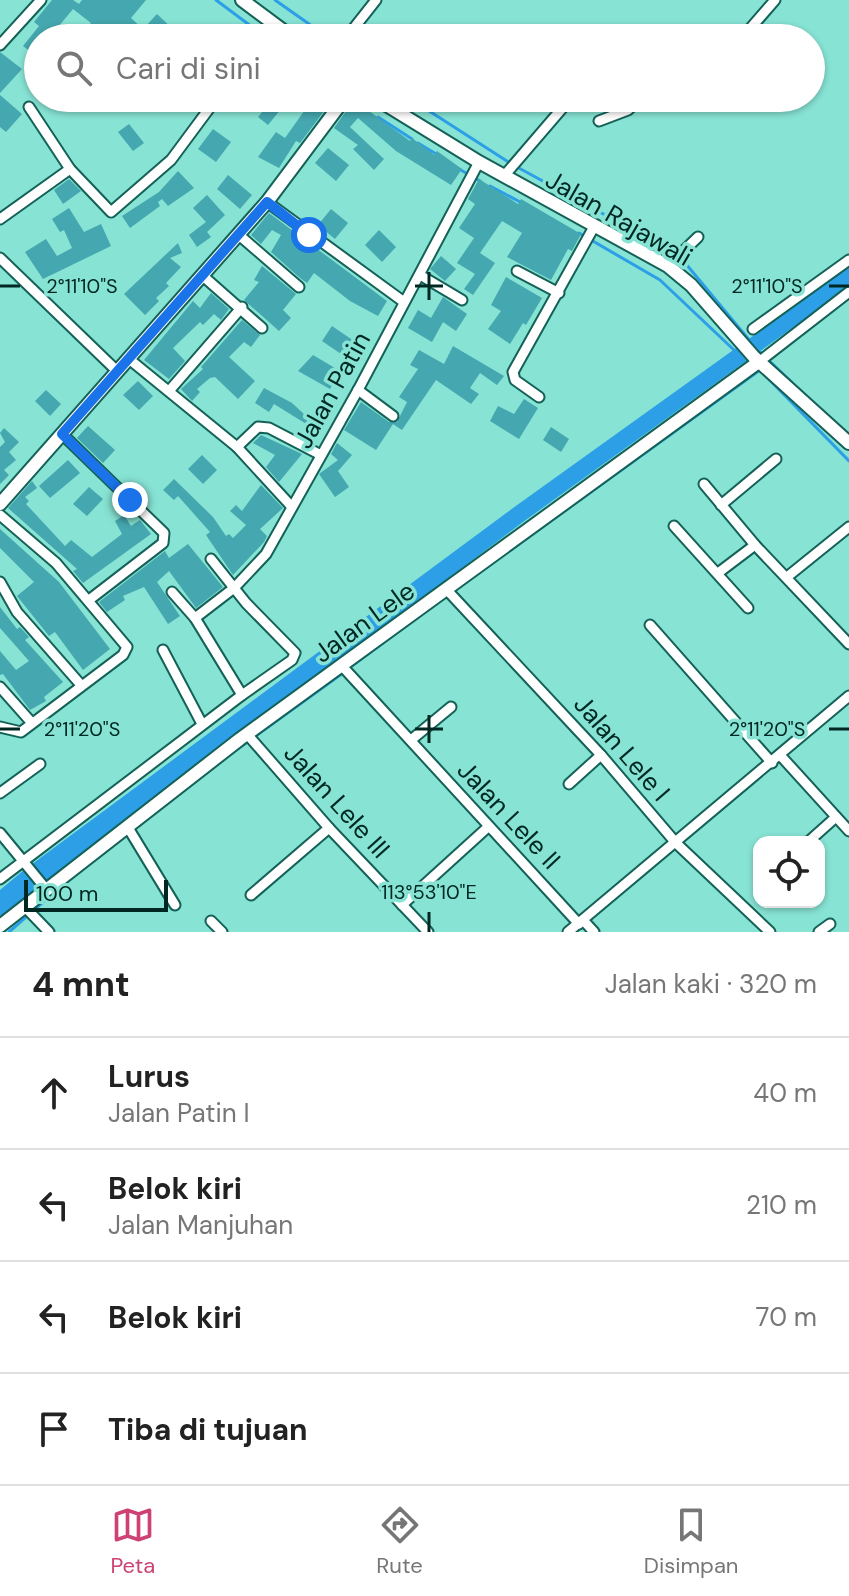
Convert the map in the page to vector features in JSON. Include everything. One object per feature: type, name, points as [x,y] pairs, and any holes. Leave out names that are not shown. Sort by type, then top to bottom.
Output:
[{"type":"main road","points":[[242,0],[272,23]]},
{"type":"main road","points":[[2,497],[239,235],[334,112]]},
{"type":"main road","name":"Jalan Rajawali","points":[[398,112],[479,162],[668,266],[691,285],[757,359],[849,443]]},
{"type":"main road","name":"Jalan Lele","points":[[0,926],[43,886],[757,359]]},
{"type":"street","points":[[0,45],[41,0]]},
{"type":"street","points":[[357,24],[376,0]]},
{"type":"street","points":[[752,24],[769,2]]},
{"type":"street","points":[[32,112],[70,169],[109,211],[114,211],[171,160],[207,112]]},
{"type":"street","points":[[504,176],[559,112]]},
{"type":"street","points":[[599,121],[623,112]]},
{"type":"street","name":"Jalan Patin","points":[[195,618],[257,566],[358,390],[479,162]]},
{"type":"street","points":[[0,219],[70,169]]},
{"type":"street","points":[[267,202],[404,302]]},
{"type":"street","points":[[539,397],[515,380],[513,372],[595,225]]},
{"type":"street","points":[[239,235],[299,287]]},
{"type":"street","points":[[668,266],[698,237]]},
{"type":"street","points":[[753,329],[849,260]]},
{"type":"street","points":[[2,263],[118,372]]},
{"type":"street","points":[[517,271],[559,293]]},
{"type":"street","points":[[420,275],[462,300]]},
{"type":"street","points":[[203,276],[242,307],[262,328]]},
{"type":"street","points":[[757,359],[849,292]]},
{"type":"street","points":[[169,391],[242,307]]},
{"type":"street","points":[[129,359],[237,447],[292,507]]},
{"type":"street","points":[[358,390],[393,416]]},
{"type":"street","points":[[237,447],[258,427],[269,428],[321,455]]},
{"type":"street","points":[[62,434],[164,533],[163,543],[89,600]]},
{"type":"street","points":[[721,505],[776,459]]},
{"type":"street","points":[[704,484],[755,545],[849,644]]},
{"type":"street","points":[[0,515],[56,563],[127,647],[123,655],[21,732],[0,727]]},
{"type":"street","points":[[674,526],[748,608]]},
{"type":"street","points":[[787,577],[849,527]]},
{"type":"street","points":[[718,573],[755,545]]},
{"type":"street","points":[[0,879],[26,864],[202,724],[292,660],[295,653],[211,559]]},
{"type":"street","points":[[0,582],[17,612],[81,685]]},
{"type":"street","name":"Jalan Lele I","points":[[446,589],[601,755],[676,843],[770,932]]},
{"type":"street","points":[[172,592],[195,618],[242,695]]},
{"type":"street","points":[[650,625],[776,759],[849,831]]},
{"type":"street","points":[[163,650],[202,724]]},
{"type":"street","name":"Jalan Lele II","points":[[342,666],[488,827],[594,932]]},
{"type":"street","points":[[0,687],[31,722]]},
{"type":"street","points":[[568,932],[849,696]]},
{"type":"street","points":[[411,740],[451,707]]},
{"type":"street","name":"Jalan Lele III","points":[[247,734],[329,828],[428,932]]},
{"type":"street","points":[[569,784],[601,755]]},
{"type":"street","points":[[0,793],[40,764]]},
{"type":"street","points":[[815,836],[836,817]]},
{"type":"street","points":[[127,826],[175,905]]},
{"type":"street","points":[[402,905],[488,827]]},
{"type":"street","points":[[251,895],[329,828]]},
{"type":"street","points":[[0,833],[43,886]]},
{"type":"street","points":[[24,906],[49,932]]},
{"type":"street","points":[[211,921],[222,932]]},
{"type":"street","points":[[819,932],[830,924]]},
{"type":"water","points":[[849,267],[849,287],[523,522],[0,916],[0,890],[24,870],[513,508]]},
{"type":"building","points":[[52,0],[73,0],[79,4],[82,0],[146,0],[131,18],[138,24],[90,24],[73,9],[61,24],[34,22]]},
{"type":"building","points":[[157,14],[168,24],[148,24]]},
{"type":"building","points":[[0,52],[22,69],[0,93]]},
{"type":"building","points":[[0,95],[22,114],[6,132],[0,127]]},
{"type":"building","points":[[262,112],[279,112],[268,125],[258,117]]},
{"type":"building","points":[[303,112],[323,112],[300,143],[296,141],[279,168],[258,157],[276,132],[285,138]]},
{"type":"building","points":[[345,112],[370,112],[410,141],[412,138],[434,155],[437,151],[462,169],[451,185],[396,151],[358,118],[350,127],[384,159],[374,170],[353,149],[358,145],[334,128]]},
{"type":"building","points":[[129,124],[144,143],[133,151],[118,132]]},
{"type":"building","points":[[213,129],[231,142],[216,162],[198,149]]},
{"type":"building","points":[[328,148],[349,165],[336,181],[315,163]]},
{"type":"building","points":[[178,171],[194,188],[168,206],[162,199],[158,202],[160,206],[130,228],[122,216],[159,192]]},
{"type":"building","points":[[228,175],[252,195],[240,209],[217,189]]},
{"type":"building","points":[[69,179],[81,191],[63,204],[54,190]]},
{"type":"building","points":[[479,179],[518,204],[521,199],[581,234],[572,251],[568,249],[551,280],[507,257],[522,233],[502,221],[480,253],[495,263],[473,295],[464,289],[475,274],[457,263],[474,238],[459,228],[475,204],[468,199]]},
{"type":"building","points":[[207,195],[225,215],[207,232],[211,237],[197,247],[189,235],[206,222],[193,208]]},
{"type":"building","points":[[69,208],[84,232],[101,224],[111,246],[43,279],[25,252],[46,239],[57,256],[72,248],[64,230],[60,232],[52,219]]},
{"type":"building","points":[[331,209],[348,223],[335,239],[318,225]]},
{"type":"building","points":[[269,213],[387,301],[378,316],[350,301],[314,273],[307,283],[300,278],[271,252],[281,235],[272,230],[261,244],[251,235]]},
{"type":"building","points":[[379,230],[396,247],[382,262],[365,245]]},
{"type":"building","points":[[178,243],[182,253],[170,258],[181,267],[166,283],[169,286],[156,298],[159,301],[145,315],[124,294]]},
{"type":"building","points":[[441,256],[456,269],[445,281],[430,269]]},
{"type":"building","points":[[262,266],[296,294],[283,310],[291,318],[279,331],[244,300],[259,282],[254,280]]},
{"type":"building","points":[[506,277],[542,298],[510,344],[488,329],[501,311],[491,305]]},
{"type":"building","points":[[211,293],[229,309],[221,320],[214,314],[203,325],[200,322],[173,348],[185,361],[169,379],[144,360],[193,301],[200,308]]},
{"type":"building","points":[[443,297],[467,314],[456,331],[443,322],[432,342],[408,328],[418,310],[431,318]]},
{"type":"building","points":[[242,320],[260,335],[251,347],[244,342],[229,357],[255,381],[238,399],[215,377],[210,378],[197,389],[200,392],[192,401],[181,389],[203,369],[201,367]]},
{"type":"building","points":[[332,326],[354,341],[344,356],[322,341]]},
{"type":"building","points":[[453,346],[504,376],[497,385],[480,373],[470,388],[479,394],[471,404],[436,380],[402,430],[393,424],[376,450],[344,430],[361,402],[389,422],[397,422],[407,402],[399,397],[418,369],[410,365],[419,350],[444,364]]},
{"type":"building","points":[[313,355],[340,371],[330,389],[298,371]]},
{"type":"building","points":[[138,381],[153,396],[139,410],[123,395]]},
{"type":"building","points":[[264,388],[292,403],[318,427],[316,430],[274,404],[269,412],[255,403]]},
{"type":"building","points":[[46,390],[61,404],[50,416],[35,401]]},
{"type":"building","points":[[524,399],[538,408],[519,439],[490,421],[498,406],[514,414]]},
{"type":"building","points":[[88,426],[115,450],[103,463],[77,438]]},
{"type":"building","points":[[551,427],[569,439],[561,452],[543,440]]},
{"type":"building","points":[[4,428],[19,442],[9,452],[16,460],[4,470],[9,475],[0,484],[0,447],[5,442],[0,433]]},
{"type":"building","points":[[261,435],[302,454],[279,482],[266,467],[275,455],[253,443]]},
{"type":"building","points":[[337,443],[352,455],[338,471],[349,487],[335,497],[319,474],[338,460],[331,454]]},
{"type":"building","points":[[202,455],[217,470],[203,484],[188,469]]},
{"type":"building","points":[[68,460],[80,473],[50,498],[39,486]]},
{"type":"building","points":[[174,479],[213,517],[226,536],[229,534],[233,538],[246,525],[230,511],[236,505],[242,511],[261,485],[283,508],[260,529],[267,536],[264,542],[233,575],[206,535],[210,532],[178,496],[174,500],[163,490]]},
{"type":"building","points":[[32,481],[37,488],[25,497],[29,501],[26,504],[65,546],[71,540],[92,557],[122,534],[115,521],[124,515],[131,526],[140,520],[151,534],[83,583],[73,571],[77,569],[8,508]]},
{"type":"building","points":[[89,487],[103,499],[87,516],[73,504]]},
{"type":"building","points":[[0,529],[59,582],[110,649],[83,670],[55,632],[49,636],[17,596],[34,582],[0,548]]},
{"type":"building","points":[[188,544],[223,587],[196,608],[169,571],[157,582],[180,616],[168,624],[144,587],[123,596],[125,600],[107,612],[99,602],[165,551],[169,558]]},
{"type":"building","points":[[0,607],[17,629],[20,627],[29,637],[25,640],[63,682],[44,697],[46,701],[30,710],[3,674],[0,675],[0,651],[16,670],[29,661],[0,628]]},
{"type":"waterway","points":[[216,0],[248,24]]},
{"type":"waterway","points":[[275,0],[309,24]]},
{"type":"waterway","points":[[431,112],[510,163]]},
{"type":"waterway","points":[[378,117],[412,139]]},
{"type":"waterway","points":[[418,143],[436,154]]},
{"type":"waterway","points":[[517,167],[675,253]]},
{"type":"waterway","points":[[459,169],[480,181]]},
{"type":"waterway","points":[[490,186],[522,203]]},
{"type":"waterway","points":[[579,233],[660,280],[734,350]]},
{"type":"waterway","points":[[681,258],[750,341]]},
{"type":"waterway","points":[[758,350],[807,397]]},
{"type":"waterway","points":[[419,616],[760,370]]},
{"type":"waterway","points":[[762,372],[849,461]]},
{"type":"waterway","points":[[349,668],[410,623]]},
{"type":"waterway","points":[[232,753],[343,673]]},
{"type":"waterway","points":[[9,932],[59,888]]},
{"type":"route","points":[[130,500],[62,434],[267,202],[309,235]]}]
